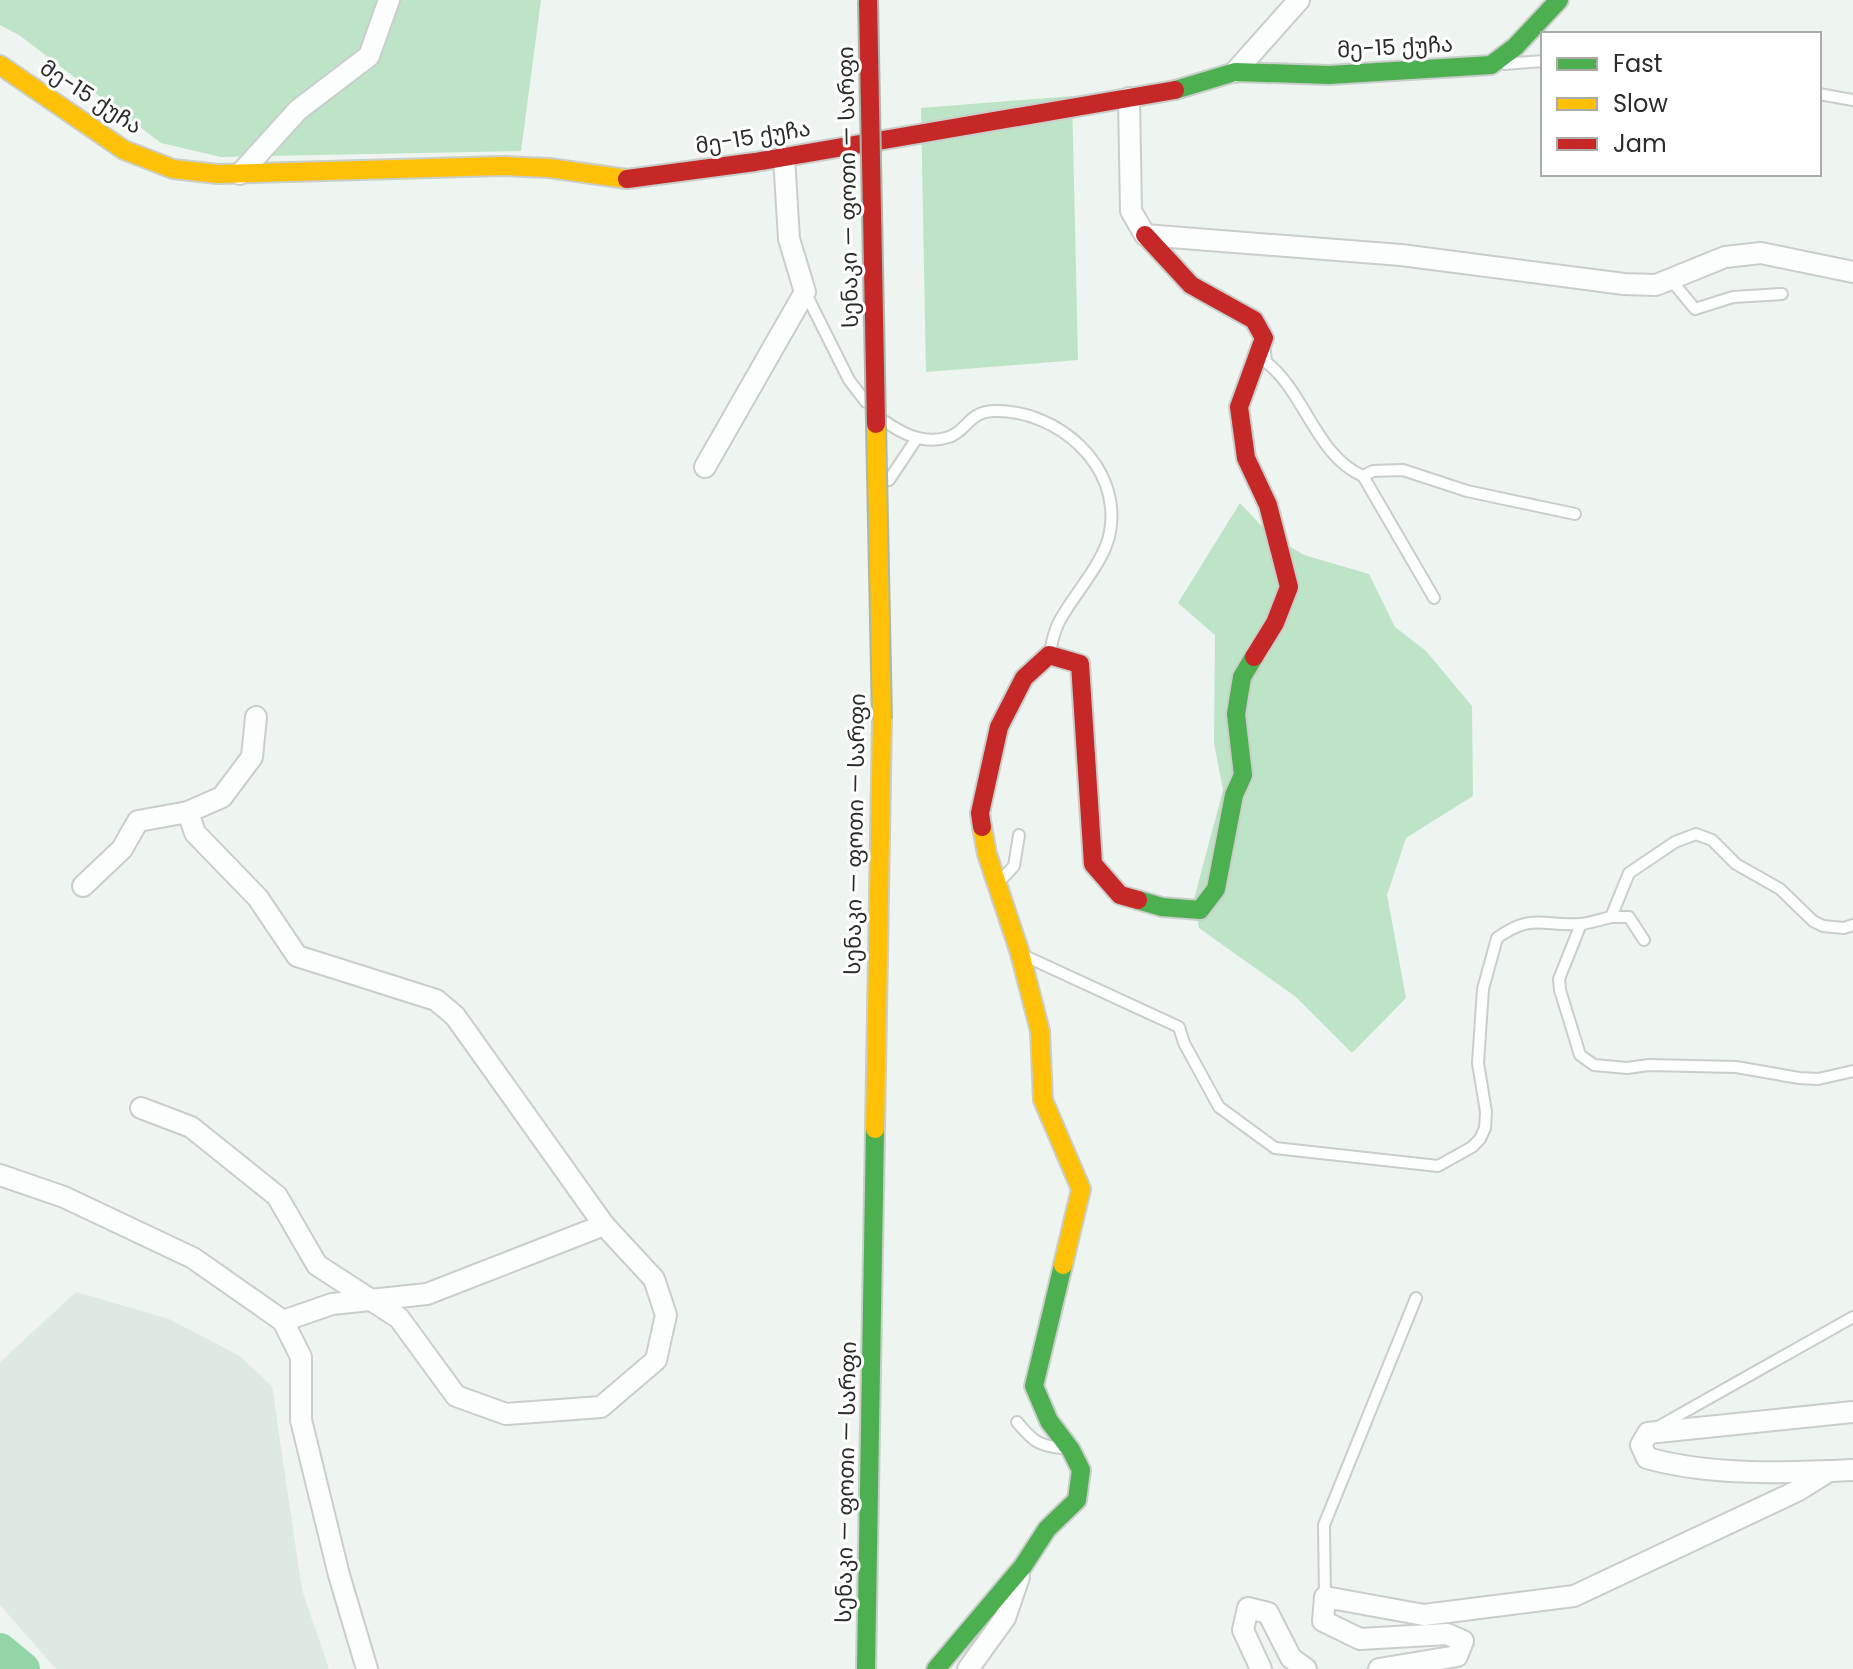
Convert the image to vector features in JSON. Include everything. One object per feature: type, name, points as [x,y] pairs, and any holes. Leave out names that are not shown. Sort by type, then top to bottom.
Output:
[{"type":"main road","name":"სენაკი — ფოთი — სარფი","points":[[866,1669],[882,719],[868,0]]},
{"type":"main road","points":[[1491,65],[1515,47],[1559,0]]},
{"type":"main road","name":"მე-15 ქუჩა","points":[[0,65],[124,150],[173,169],[240,174],[502,166],[549,168],[632,179],[784,157],[1181,89],[1235,72],[1329,75],[1491,65]]},
{"type":"main road","points":[[936,1669],[1023,1566],[1047,1529],[1077,1500],[1081,1470],[1071,1450],[1049,1421],[1034,1386],[1081,1189],[1043,1100],[1040,1031],[1020,953],[987,854],[980,813],[999,727],[1024,678],[1049,655],[1080,664],[1093,864],[1120,895],[1162,907],[1200,910],[1216,889],[1234,795],[1243,775],[1236,714],[1242,677],[1275,623],[1289,587],[1268,505],[1246,458],[1239,407],[1264,338],[1254,320],[1191,285],[1145,235]]},
{"type":"street","points":[[240,174],[298,110],[369,56],[389,0]]},
{"type":"street","points":[[1235,72],[1299,0]]},
{"type":"street","points":[[1129,98],[1131,211],[1145,235],[1401,255],[1624,284],[1656,285],[1725,257],[1761,253],[1853,272]]},
{"type":"street","points":[[705,467],[805,292],[789,239],[784,157]]},
{"type":"street","points":[[83,886],[122,849],[138,821],[188,812],[222,797],[252,757],[256,717]]},
{"type":"street","points":[[141,1108],[191,1127],[277,1196],[317,1265],[399,1318],[456,1396],[506,1414],[601,1407],[656,1360],[666,1315],[654,1279],[604,1225],[455,1016],[436,1000],[297,956],[258,898],[195,833],[188,812]]},
{"type":"street","points":[[0,1175],[64,1197],[193,1258],[283,1321],[301,1357],[301,1420],[339,1575],[367,1669]]},
{"type":"street","points":[[283,1321],[332,1304],[427,1294],[604,1225]]},
{"type":"street","points":[[1853,1412],[1648,1433],[1641,1445],[1647,1458],[1677,1466],[1779,1472],[1853,1470]]},
{"type":"street","points":[[1379,1669],[1457,1656],[1463,1641],[1447,1634],[1360,1639],[1323,1621],[1325,1597],[1424,1615],[1574,1596],[1797,1491],[1829,1471]]},
{"type":"street","points":[[968,1669],[1005,1618],[1023,1566]]},
{"type":"street","points":[[1261,1669],[1243,1630],[1248,1608],[1268,1613],[1291,1658],[1306,1669]]},
{"type":"lane","points":[[1491,65],[1541,61]]},
{"type":"lane","points":[[1821,94],[1853,100]]},
{"type":"lane","points":[[1671,280],[1695,309],[1733,297],[1782,294]]},
{"type":"lane","points":[[805,292],[849,380],[877,415],[903,434],[917,438],[950,437],[975,414],[991,410],[1018,411],[1055,426],[1074,439],[1093,460],[1110,503],[1110,531],[1105,547],[1057,625],[1049,655]]},
{"type":"lane","points":[[1264,338],[1266,362],[1278,371],[1323,439],[1349,470],[1363,476],[1434,598]]},
{"type":"lane","points":[[873,487],[888,482],[917,438]]},
{"type":"lane","points":[[1363,476],[1373,471],[1403,470],[1467,491],[1575,514]]},
{"type":"lane","points":[[1611,917],[1629,873],[1675,842],[1696,834],[1712,840],[1736,864],[1780,889],[1813,921],[1823,926],[1844,928],[1853,925]]},
{"type":"lane","points":[[997,884],[1014,866],[1019,835]]},
{"type":"lane","points":[[1020,953],[1179,1027],[1184,1043],[1219,1107],[1275,1148],[1438,1166],[1472,1147],[1485,1128],[1486,1112],[1478,1063],[1483,989],[1497,938],[1511,928],[1526,923],[1581,924],[1611,917],[1629,917],[1644,940]]},
{"type":"lane","points":[[1581,924],[1559,979],[1560,990],[1580,1055],[1594,1065],[1627,1068],[1649,1065],[1736,1067],[1818,1079],[1853,1071]]},
{"type":"lane","points":[[1325,1597],[1324,1525],[1416,1298]]},
{"type":"lane","points":[[1648,1433],[1853,1317]]},
{"type":"lane","points":[[1017,1422],[1040,1445],[1071,1450]]},
{"type":"shaded area","points":[[76,1292],[169,1319],[240,1356],[272,1386],[302,1590],[329,1669],[56,1669],[0,1605],[0,1362]]},
{"type":"green space","points":[[0,0],[541,0],[521,151],[221,157],[161,143],[19,35],[0,25]]},
{"type":"green space","points":[[1072,96],[1078,360],[926,372],[921,108]]},
{"type":"green space","points":[[1240,503],[1270,535],[1304,555],[1369,574],[1395,627],[1426,651],[1472,706],[1473,796],[1406,838],[1387,895],[1406,998],[1352,1053],[1296,997],[1199,928],[1194,899],[1223,790],[1214,743],[1215,635],[1178,603]]},
{"type":"waterway","points":[[0,1650],[23,1669]]},
{"type":"traffic: fast","points":[[1175,90],[1235,72],[1329,75],[1491,65],[1515,47],[1559,0]]},
{"type":"traffic: fast","points":[[1138,900],[1162,907],[1200,910],[1216,889],[1234,795],[1243,775],[1236,714],[1242,677],[1254,657]]},
{"type":"traffic: fast","points":[[866,1669],[875,1129]]},
{"type":"traffic: fast","points":[[936,1669],[1023,1566],[1047,1529],[1077,1500],[1081,1470],[1071,1450],[1049,1421],[1034,1386],[1063,1265]]},
{"type":"traffic: slow","points":[[0,65],[124,150],[173,169],[218,174],[502,166],[549,168],[627,179]]},
{"type":"traffic: slow","points":[[876,424],[882,719]]},
{"type":"traffic: slow","points":[[875,1129],[882,719]]},
{"type":"traffic: slow","points":[[982,827],[987,854],[1020,953],[1040,1031],[1043,1100],[1081,1189],[1063,1265]]},
{"type":"traffic: jam","points":[[868,0],[876,424]]},
{"type":"traffic: jam","points":[[627,179],[755,162],[1175,90]]},
{"type":"traffic: jam","points":[[1145,235],[1191,285],[1254,320],[1264,338],[1239,407],[1246,458],[1268,505],[1289,587],[1275,623],[1254,657]]},
{"type":"traffic: jam","points":[[982,827],[980,813],[999,727],[1024,678],[1049,655],[1080,664],[1093,864],[1120,895],[1138,900]]}]
